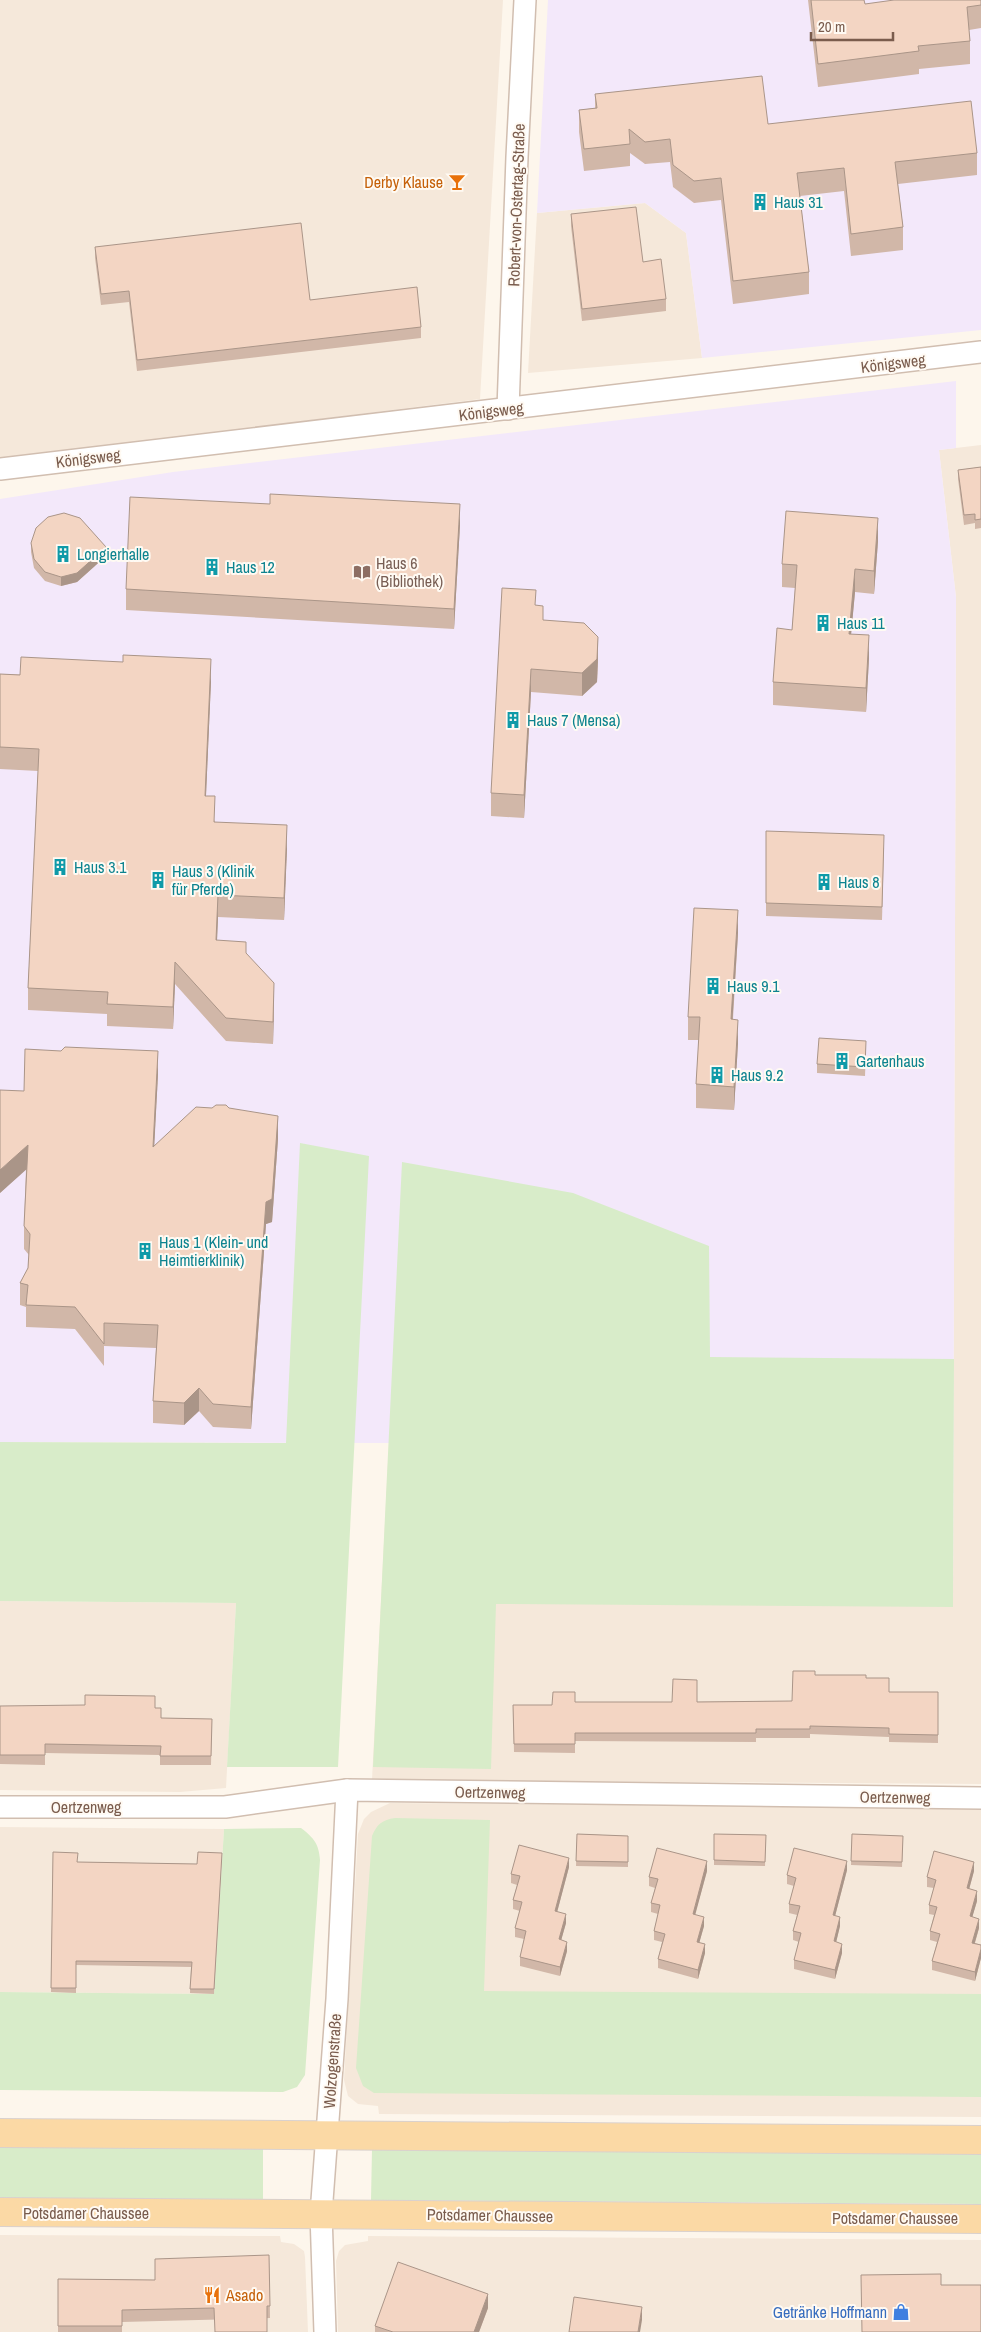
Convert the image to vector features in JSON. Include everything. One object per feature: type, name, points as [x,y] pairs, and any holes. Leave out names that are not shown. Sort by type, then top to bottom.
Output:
[{"type":"main road","points":[[0,2133],[981,2140]]},
{"type":"main road","name":"Potsdamer Chaussee","points":[[0,2212],[981,2219]]},
{"type":"street","name":"Robert-von-Ostertag-Straße","points":[[508,409],[525,0]]},
{"type":"street","name":"Königsweg","points":[[0,469],[981,352]]},
{"type":"street","name":"Oertzenweg","points":[[0,1807],[225,1807],[348,1790],[981,1798]]},
{"type":"street","name":"Wolzogenstraße","points":[[325,2332],[321,2214],[348,1790]]},
{"type":"shaded area","points":[[0,0],[503,0],[480,399],[240,429],[168,445],[0,464]]},
{"type":"shaded area","points":[[548,0],[981,0],[981,330],[702,358],[686,233],[645,203],[537,213]]},
{"type":"shaded area","points":[[645,203],[686,233],[702,358],[528,373],[537,213]]},
{"type":"shaded area","points":[[956,381],[956,448],[939,450],[956,597],[953,1607],[389,1443],[0,1442],[0,499],[173,472]]},
{"type":"shaded area","points":[[981,445],[981,1784],[372,1780],[389,1443],[953,1607],[956,597],[939,450]]},
{"type":"shaded area","points":[[0,1601],[236,1603],[226,1788],[180,1792],[0,1790]]},
{"type":"shaded area","points":[[390,1803],[981,1808],[981,2117],[379,2114],[378,2106],[358,2104],[348,2096],[344,2080],[358,1834],[364,1819],[371,1812]]},
{"type":"shaded area","points":[[0,1827],[224,1829],[214,1994],[0,1992]]},
{"type":"shaded area","points":[[0,2235],[280,2236],[281,2242],[294,2244],[304,2251],[308,2332],[0,2332]]},
{"type":"shaded area","points":[[368,2236],[981,2240],[981,2332],[338,2332],[336,2261],[339,2251],[345,2245],[368,2241]]},
{"type":"green space","points":[[300,1143],[369,1156],[338,1767],[227,1767],[236,1603],[0,1601],[0,1442],[286,1443]]},
{"type":"green space","points":[[402,1162],[573,1193],[709,1246],[710,1357],[954,1359],[953,1607],[496,1604],[491,1769],[373,1767]]},
{"type":"green space","points":[[395,1818],[490,1820],[484,1991],[981,1994],[981,2097],[374,2093],[363,2086],[356,2068],[372,1836],[381,1823]]},
{"type":"green space","points":[[301,1828],[315,1842],[320,1860],[305,2075],[297,2087],[283,2092],[0,2090],[0,1992],[214,1994],[224,1829]]},
{"type":"green space","points":[[0,2147],[263,2149],[263,2201],[0,2199]]},
{"type":"green space","points":[[372,2149],[981,2154],[981,2204],[371,2200]]},
{"type":"building","points":[[811,0],[864,0],[865,4],[894,0],[981,0],[981,5],[967,7],[970,41],[918,46],[919,51],[818,64]]},
{"type":"building","name":"Haus 31","points":[[762,76],[768,124],[971,101],[977,153],[895,162],[903,227],[851,234],[844,168],[797,173],[809,272],[733,281],[721,178],[694,181],[673,165],[670,139],[645,142],[629,129],[630,144],[584,149],[579,110],[597,108],[595,94]]},
{"type":"building","points":[[636,207],[643,262],[661,259],[666,299],[582,309],[571,214]]},
{"type":"building","points":[[301,223],[310,300],[417,287],[421,327],[137,360],[129,291],[101,294],[95,247]]},
{"type":"building","points":[[981,467],[981,519],[975,520],[975,514],[964,515],[958,470]]},
{"type":"building","points":[[270,494],[460,504],[454,609],[126,589],[130,497],[270,504]]},
{"type":"building","name":"Haus 11","points":[[786,511],[878,518],[874,571],[855,569],[849,634],[869,635],[866,688],[773,682],[777,628],[792,630],[797,565],[782,564]]},
{"type":"building","name":"Longierhalle","points":[[64,513],[80,518],[106,547],[77,573],[61,577],[45,572],[34,559],[31,543],[36,528],[48,517]]},
{"type":"building","name":"Haus 7 (Mensa)","points":[[502,588],[536,590],[535,605],[543,606],[543,620],[584,623],[598,637],[597,659],[582,673],[531,669],[524,795],[491,793]]},
{"type":"building","points":[[123,655],[211,659],[205,796],[215,796],[214,822],[287,825],[284,898],[218,895],[216,940],[246,942],[246,953],[274,983],[273,1022],[226,1018],[175,962],[173,1007],[107,1004],[108,992],[28,988],[39,749],[0,747],[0,674],[20,675],[21,657],[123,662]]},
{"type":"building","name":"Haus 8","points":[[766,831],[884,835],[882,907],[766,903]]},
{"type":"building","points":[[694,908],[738,910],[731,1019],[738,1020],[734,1087],[696,1084],[700,1017],[688,1017]]},
{"type":"building","name":"Gartenhaus","points":[[819,1038],[866,1041],[865,1067],[817,1064]]},
{"type":"building","name":"Haus 1 (Klein- und Heimtierklinik)","points":[[65,1047],[158,1051],[153,1147],[196,1107],[212,1108],[216,1105],[226,1105],[229,1108],[278,1116],[272,1199],[266,1202],[251,1407],[213,1404],[199,1388],[184,1403],[153,1401],[158,1325],[104,1323],[104,1344],[75,1307],[26,1305],[28,1285],[20,1283],[28,1268],[30,1234],[24,1226],[28,1145],[0,1170],[0,1090],[24,1091],[25,1049],[61,1051]]},
{"type":"building","points":[[793,1671],[815,1671],[815,1675],[866,1675],[866,1678],[889,1678],[889,1692],[938,1692],[938,1735],[889,1734],[889,1728],[810,1726],[810,1729],[756,1729],[756,1733],[575,1733],[575,1744],[514,1744],[513,1705],[552,1705],[553,1692],[575,1692],[575,1702],[672,1702],[673,1679],[697,1680],[697,1702],[792,1701]]},
{"type":"building","points":[[85,1695],[155,1696],[155,1708],[161,1708],[161,1718],[212,1719],[211,1756],[160,1756],[161,1746],[45,1744],[45,1755],[0,1755],[0,1706],[85,1705]]},
{"type":"building","points":[[577,1834],[628,1836],[628,1862],[576,1861]]},
{"type":"building","points":[[714,1834],[766,1835],[765,1862],[714,1860]]},
{"type":"building","points":[[852,1834],[903,1836],[902,1862],[851,1861]]},
{"type":"building","points":[[519,1845],[569,1858],[555,1911],[566,1914],[559,1939],[567,1942],[560,1967],[520,1957],[526,1931],[515,1928],[522,1902],[513,1900],[520,1876],[511,1874]]},
{"type":"building","points":[[657,1848],[707,1861],[693,1914],[704,1917],[697,1942],[705,1944],[698,1970],[658,1959],[665,1934],[654,1931],[660,1905],[651,1903],[658,1879],[649,1877]]},
{"type":"building","points":[[794,1848],[847,1861],[833,1915],[840,1917],[834,1941],[842,1944],[835,1970],[794,1960],[801,1933],[793,1931],[800,1906],[789,1904],[796,1878],[787,1875]]},
{"type":"building","points":[[934,1851],[974,1862],[967,1888],[977,1891],[970,1916],[979,1919],[972,1943],[981,1945],[975,1972],[932,1961],[940,1934],[930,1931],[937,1907],[929,1905],[936,1880],[927,1877]]},
{"type":"building","points":[[53,1852],[78,1853],[77,1862],[197,1864],[198,1852],[222,1853],[214,1989],[190,1989],[192,1962],[76,1961],[76,1988],[51,1988]]},
{"type":"building","points":[[269,2255],[270,2306],[267,2306],[267,2332],[215,2332],[214,2308],[122,2310],[122,2326],[58,2326],[58,2279],[155,2280],[155,2259]]},
{"type":"building","points":[[398,2262],[488,2294],[474,2332],[393,2332],[375,2326]]},
{"type":"building","points":[[941,2274],[941,2285],[981,2285],[981,2332],[862,2332],[861,2275]]},
{"type":"building","points":[[574,2297],[642,2307],[638,2332],[569,2332]]},
{"type":"place","name":"Derby Klause","points":[[457,182]]},
{"type":"place","name":"Haus 31","points":[[760,202]]},
{"type":"place","name":"Longierhalle","points":[[63,554]]},
{"type":"place","name":"Haus 12","points":[[212,567]]},
{"type":"place","name":"Haus 6 (Bibliothek)","points":[[362,572]]},
{"type":"place","name":"Haus 11","points":[[823,623]]},
{"type":"place","name":"Haus 7 (Mensa)","points":[[513,720]]},
{"type":"place","name":"Haus 3.1","points":[[60,867]]},
{"type":"place","name":"Haus 3 (Klinik für Pferde)","points":[[158,880]]},
{"type":"place","name":"Haus 8","points":[[824,882]]},
{"type":"place","name":"Haus 9.1","points":[[713,986]]},
{"type":"place","name":"Gartenhaus","points":[[842,1061]]},
{"type":"place","name":"Haus 9.2","points":[[717,1075]]},
{"type":"place","name":"Haus 1 (Klein- und Heimtierklinik)","points":[[145,1251]]},
{"type":"place","name":"Asado","points":[[212,2295]]},
{"type":"place","name":"Getränke Hoffmann","points":[[901,2312]]}]
